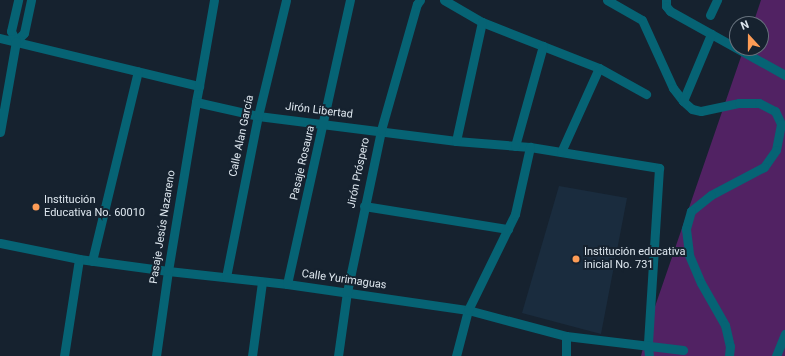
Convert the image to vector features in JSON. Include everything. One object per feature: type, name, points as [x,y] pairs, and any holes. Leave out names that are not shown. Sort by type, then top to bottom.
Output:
[{"type":"street","points":[[16,41],[11,31],[18,0]]},
{"type":"street","points":[[0,132],[16,41],[24,33],[31,0]]},
{"type":"street","points":[[196,102],[214,0]]},
{"type":"street","name":"Calle Alan García","points":[[226,277],[258,116],[286,0]]},
{"type":"street","name":"Pasaje Rosaura","points":[[287,284],[324,124],[350,0]]},
{"type":"street","name":"Jirón Próspero","points":[[338,356],[347,292],[381,130],[417,4],[420,0]]},
{"type":"street","points":[[444,0],[482,22],[599,68],[646,94]]},
{"type":"street","points":[[607,0],[642,20],[649,31],[664,71],[683,101],[692,109],[701,111],[739,103],[759,103],[775,111],[780,124],[776,150],[764,167],[711,195],[691,211],[686,229],[689,255],[701,284],[725,325],[730,346],[729,356]]},
{"type":"street","points":[[710,15],[717,0]]},
{"type":"street","points":[[666,3],[670,11],[785,75]]},
{"type":"street","points":[[456,141],[482,22]]},
{"type":"street","points":[[683,101],[711,34]]},
{"type":"street","points":[[0,38],[199,86]]},
{"type":"street","points":[[515,146],[543,46]]},
{"type":"street","points":[[561,152],[599,68]]},
{"type":"street","points":[[92,261],[138,71]]},
{"type":"street","name":"Jirón Libertad","points":[[196,102],[258,116],[381,130],[456,141],[530,147],[659,168],[648,345]]},
{"type":"street","name":"Pasaje Jesús Nazareno","points":[[156,356],[168,271],[196,102]]},
{"type":"street","points":[[456,356],[468,310],[515,214],[530,147]]},
{"type":"street","points":[[364,206],[508,229]]},
{"type":"street","name":"Calle Yurimaguas","points":[[0,243],[92,261],[287,284],[468,310],[566,336],[683,350]]},
{"type":"street","points":[[64,356],[79,259]]},
{"type":"street","points":[[252,356],[262,282]]},
{"type":"street","points":[[776,356],[785,334]]},
{"type":"street","points":[[566,336],[566,356]]},
{"type":"street","points":[[648,345],[649,356]]},
{"type":"shaded area","points":[[761,0],[785,0],[785,356],[641,356],[649,324],[741,56],[769,56],[769,16],[756,16]]},
{"type":"shaded area","points":[[559,186],[627,198],[601,334],[522,313]]},
{"type":"place","name":"Institución Educativa No. 60010","points":[[36,207]]},
{"type":"place","name":"Institución educativa inicial No. 731","points":[[576,259]]}]
